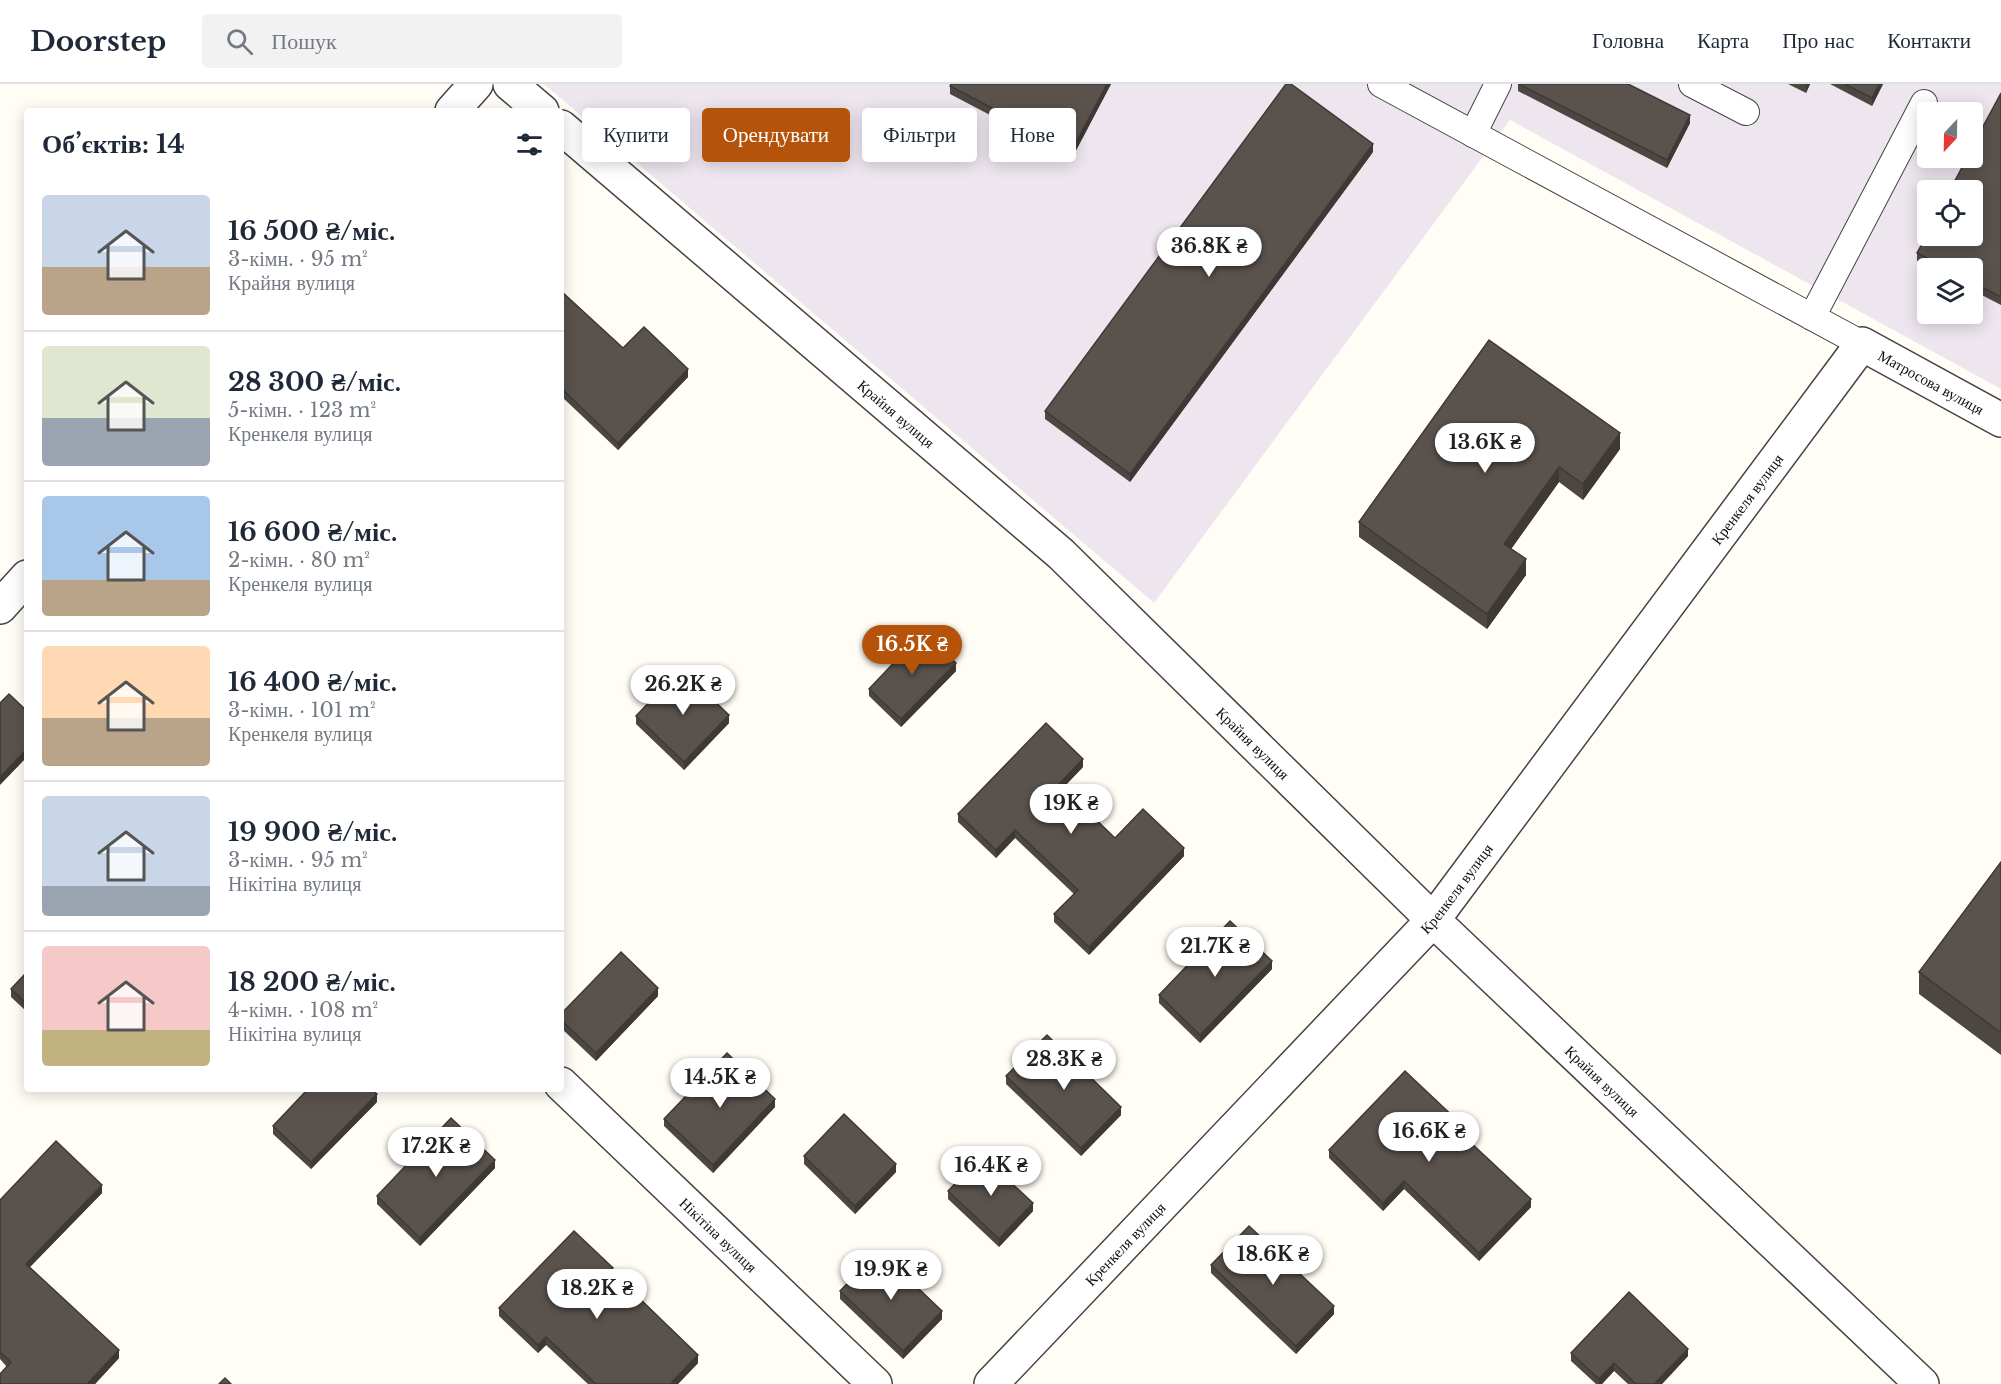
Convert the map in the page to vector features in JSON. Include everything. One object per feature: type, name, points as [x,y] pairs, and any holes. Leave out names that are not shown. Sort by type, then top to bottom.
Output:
[{"type":"street","points":[[455,108],[476,84]]},
{"type":"street","points":[[510,84],[538,108]]},
{"type":"street","name":"Крайня вулиця","points":[[564,130],[1061,554],[1433,920],[1922,1384]]},
{"type":"street","name":"Кренкеля вулиця","points":[[991,1384],[1433,920],[1862,344]]},
{"type":"street","name":"Матросова вулиця","points":[[1862,344],[2001,420]]},
{"type":"street","points":[[0,607],[24,580]]},
{"type":"street","name":"Нікітіна вулиця","points":[[564,1087],[875,1384]]},
{"type":"lane","points":[[1381,84],[1862,344]]},
{"type":"lane","points":[[1473,134],[1498,84]]},
{"type":"lane","points":[[1692,84],[1746,112]]},
{"type":"lane","points":[[1812,317],[1917,116]]},
{"type":"shaded area","points":[[544,84],[2001,84],[2001,389],[1510,120],[1154,603],[636,162],[690,162],[690,108],[582,108],[582,116]]},
{"type":"building","points":[[951,84],[1107,84],[1076,142],[1076,108],[992,108],[950,86]]},
{"type":"building","points":[[1286,84],[1291,84],[1373,144],[1130,474],[1045,411]]},
{"type":"building","points":[[1519,84],[1628,84],[1690,115],[1667,160]]},
{"type":"building","points":[[1845,84],[1879,84],[1872,98]]},
{"type":"building","points":[[2001,93],[2001,297],[1983,288],[1983,258],[1927,258],[1917,253],[1921,246],[1983,246],[1983,180],[1955,180],[1962,168],[1983,168],[1983,127]]},
{"type":"building","points":[[564,294],[623,348],[644,327],[688,369],[618,443],[564,391]]},
{"type":"building","points":[[1489,340],[1620,433],[1583,484],[1559,467],[1504,544],[1526,559],[1487,614],[1359,522]]},
{"type":"building","points":[[923,632],[956,663],[901,719],[869,689]]},
{"type":"building","points":[[681,669],[729,715],[684,762],[636,716]]},
{"type":"building","points":[[9,694],[24,708],[24,752],[0,777],[0,703]]},
{"type":"building","points":[[1046,723],[1083,759],[1059,784],[1115,838],[1143,809],[1184,848],[1089,947],[1054,914],[1078,890],[1015,830],[996,850],[958,814]]},
{"type":"building","points":[[2001,862],[2001,1033],[1919,972]]},
{"type":"building","points":[[1230,921],[1272,961],[1200,1035],[1159,995]]},
{"type":"building","points":[[621,952],[658,988],[596,1053],[564,1023],[564,1011]]},
{"type":"building","points":[[24,975],[24,1001],[11,989]]},
{"type":"building","points":[[1047,1035],[1121,1107],[1081,1148],[1006,1076]]},
{"type":"building","points":[[727,1053],[775,1099],[713,1165],[664,1119]]},
{"type":"building","points":[[1405,1071],[1460,1123],[1455,1128],[1531,1199],[1479,1253],[1404,1181],[1383,1203],[1329,1150]]},
{"type":"building","points":[[305,1092],[375,1092],[377,1094],[311,1162],[273,1126]]},
{"type":"building","points":[[844,1114],[896,1164],[855,1206],[804,1156]]},
{"type":"building","points":[[451,1118],[495,1160],[420,1238],[377,1196]]},
{"type":"building","points":[[56,1141],[102,1185],[26,1264],[119,1350],[87,1384],[0,1384],[0,1374],[11,1362],[0,1352],[0,1200]]},
{"type":"building","points":[[982,1156],[1033,1203],[999,1239],[948,1191]]},
{"type":"building","points":[[1249,1226],[1334,1306],[1296,1346],[1211,1265]]},
{"type":"building","points":[[574,1231],[613,1268],[610,1270],[698,1355],[670,1384],[596,1384],[546,1337],[538,1345],[499,1308]]},
{"type":"building","points":[[879,1251],[942,1311],[903,1351],[840,1291]]},
{"type":"building","points":[[1629,1292],[1688,1349],[1654,1384],[1636,1384],[1614,1363],[1599,1379],[1571,1353]]},
{"type":"building","points":[[225,1378],[231,1384],[219,1384]]}]
